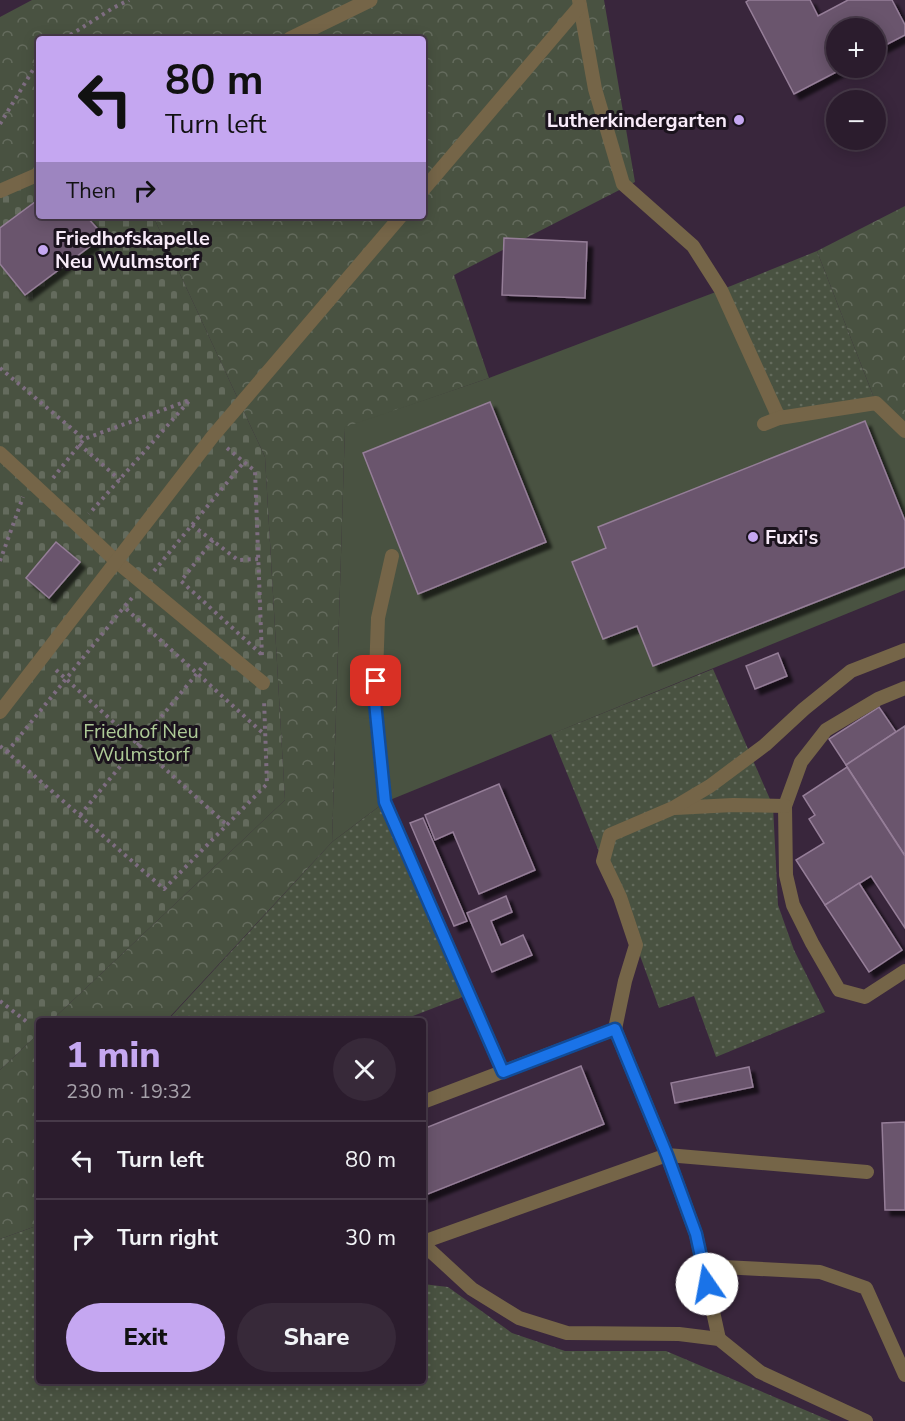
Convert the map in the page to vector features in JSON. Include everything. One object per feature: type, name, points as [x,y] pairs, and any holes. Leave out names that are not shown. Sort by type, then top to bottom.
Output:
[{"type":"street","points":[[296,36],[370,0]]},
{"type":"lane","points":[[426,186],[579,3]]},
{"type":"lane","points":[[579,3],[595,89],[623,184],[693,246],[721,290],[779,418]]},
{"type":"lane","points":[[0,191],[36,175]]},
{"type":"lane","points":[[0,712],[213,436],[397,219]]},
{"type":"lane","points":[[764,424],[779,418],[876,403],[905,431]]},
{"type":"lane","points":[[0,453],[116,561],[263,683]]},
{"type":"lane","points":[[392,556],[378,618],[375,702],[385,802],[503,1072]]},
{"type":"lane","points":[[719,1339],[696,1234],[667,1155],[615,1029],[625,981],[636,945],[620,897],[603,861],[610,835],[673,808],[710,786],[765,745],[804,709],[851,671],[905,650]]},
{"type":"lane","points":[[905,688],[878,699],[826,730],[801,762],[784,806],[786,875],[793,905],[840,990],[865,996],[905,971]]},
{"type":"lane","points":[[673,808],[733,805],[784,806]]},
{"type":"lane","points":[[426,1101],[615,1029]]},
{"type":"lane","points":[[426,1242],[667,1155],[867,1172]]},
{"type":"lane","points":[[426,1246],[471,1289],[519,1318],[567,1333],[679,1334],[719,1339],[760,1372],[866,1421]]},
{"type":"lane","points":[[703,1266],[820,1272],[866,1287],[905,1375]]},
{"type":"path","points":[[69,36],[129,0]]},
{"type":"path","points":[[0,124],[36,65]]},
{"type":"path","points":[[0,368],[84,439]]},
{"type":"path","points":[[47,485],[84,439],[190,400],[86,518]]},
{"type":"path","points":[[0,746],[164,889],[267,784],[255,471],[213,436]]},
{"type":"path","points":[[79,444],[120,480]]},
{"type":"path","points":[[7,752],[244,462]]},
{"type":"path","points":[[0,561],[25,492]]},
{"type":"path","points":[[192,525],[238,560],[258,559]]},
{"type":"path","points":[[213,540],[181,581],[262,654]]},
{"type":"path","points":[[124,607],[265,735]]},
{"type":"path","points":[[80,814],[219,647]]},
{"type":"path","points":[[41,658],[227,825]]},
{"type":"path","points":[[0,1001],[27,1022]]},
{"type":"green space","points":[[32,0],[604,0],[635,182],[454,275],[489,378],[345,428],[332,842],[169,1018],[54,1018],[285,800],[265,457],[154,219],[426,219],[426,36],[36,36],[36,175],[0,191],[0,17]]},
{"type":"green space","name":"Friedhof Neu Wulmstorf","points":[[36,175],[36,219],[154,219],[265,457],[285,800],[54,1018],[36,1018],[36,1036],[0,1070],[0,191]]},
{"type":"green space","points":[[905,206],[905,431],[876,403],[817,251]]},
{"type":"green space","points":[[817,251],[876,403],[779,418],[721,290]]},
{"type":"green space","points":[[721,290],[779,417],[876,403],[905,431],[905,590],[385,802],[332,842],[345,427],[489,378]]},
{"type":"green space","points":[[713,669],[773,806],[778,905],[794,950],[825,1012],[716,1057],[694,996],[659,1008],[630,928],[551,734]]},
{"type":"green space","points":[[385,802],[470,994],[408,1018],[170,1018],[332,842]]},
{"type":"green space","points":[[36,1036],[36,1226],[0,1239],[0,1070]]},
{"type":"green space","points":[[36,1226],[36,1384],[426,1384],[426,1284],[448,1287],[512,1333],[565,1351],[666,1351],[831,1421],[0,1421],[0,1239]]},
{"type":"building","points":[[749,0],[810,0],[818,16],[848,0],[892,0],[905,25],[905,35],[886,45],[886,18],[826,18],[826,77],[794,94],[746,2]]},
{"type":"building","name":"Friedhofskapelle Neu Wulmstorf","points":[[36,201],[36,219],[89,219],[104,236],[25,295],[0,264],[0,228]]},
{"type":"building","points":[[504,238],[587,242],[585,298],[502,295]]},
{"type":"building","points":[[490,402],[546,542],[418,594],[363,453]]},
{"type":"building","name":"Fuxi's","points":[[865,421],[905,521],[905,567],[653,666],[637,626],[603,639],[572,562],[606,548],[598,527]]},
{"type":"building","points":[[56,542],[80,562],[49,598],[26,578]]},
{"type":"building","points":[[778,653],[787,676],[755,689],[746,666]]},
{"type":"building","points":[[879,707],[896,732],[846,765],[829,739]]},
{"type":"building","points":[[905,726],[905,854],[904,854],[846,765]]},
{"type":"building","points":[[847,767],[905,856],[905,928],[871,876],[825,905],[796,860],[824,843],[809,819],[815,815],[803,796]]},
{"type":"building","points":[[499,784],[535,870],[479,894],[453,832],[435,840],[425,815]]},
{"type":"building","points":[[423,818],[467,921],[454,926],[410,823]]},
{"type":"building","points":[[859,883],[902,950],[869,972],[825,905]]},
{"type":"building","points":[[506,896],[512,912],[491,921],[501,945],[523,935],[532,955],[492,972],[467,913]]},
{"type":"building","points":[[581,1066],[604,1124],[426,1195],[426,1128]]},
{"type":"building","points":[[749,1067],[753,1087],[675,1103],[671,1083]]},
{"type":"building","points":[[905,1122],[905,1210],[885,1210],[882,1123]]},
{"type":"place","name":"Lutherkindergarten","points":[[739,120]]},
{"type":"place","name":"Friedhofskapelle Neu Wulmstorf","points":[[43,250]]},
{"type":"place","name":"Fuxi's","points":[[753,537]]},
{"type":"route","points":[[376,681],[375,702],[385,802],[503,1072],[615,1029],[667,1155],[696,1234],[707,1284]]}]
